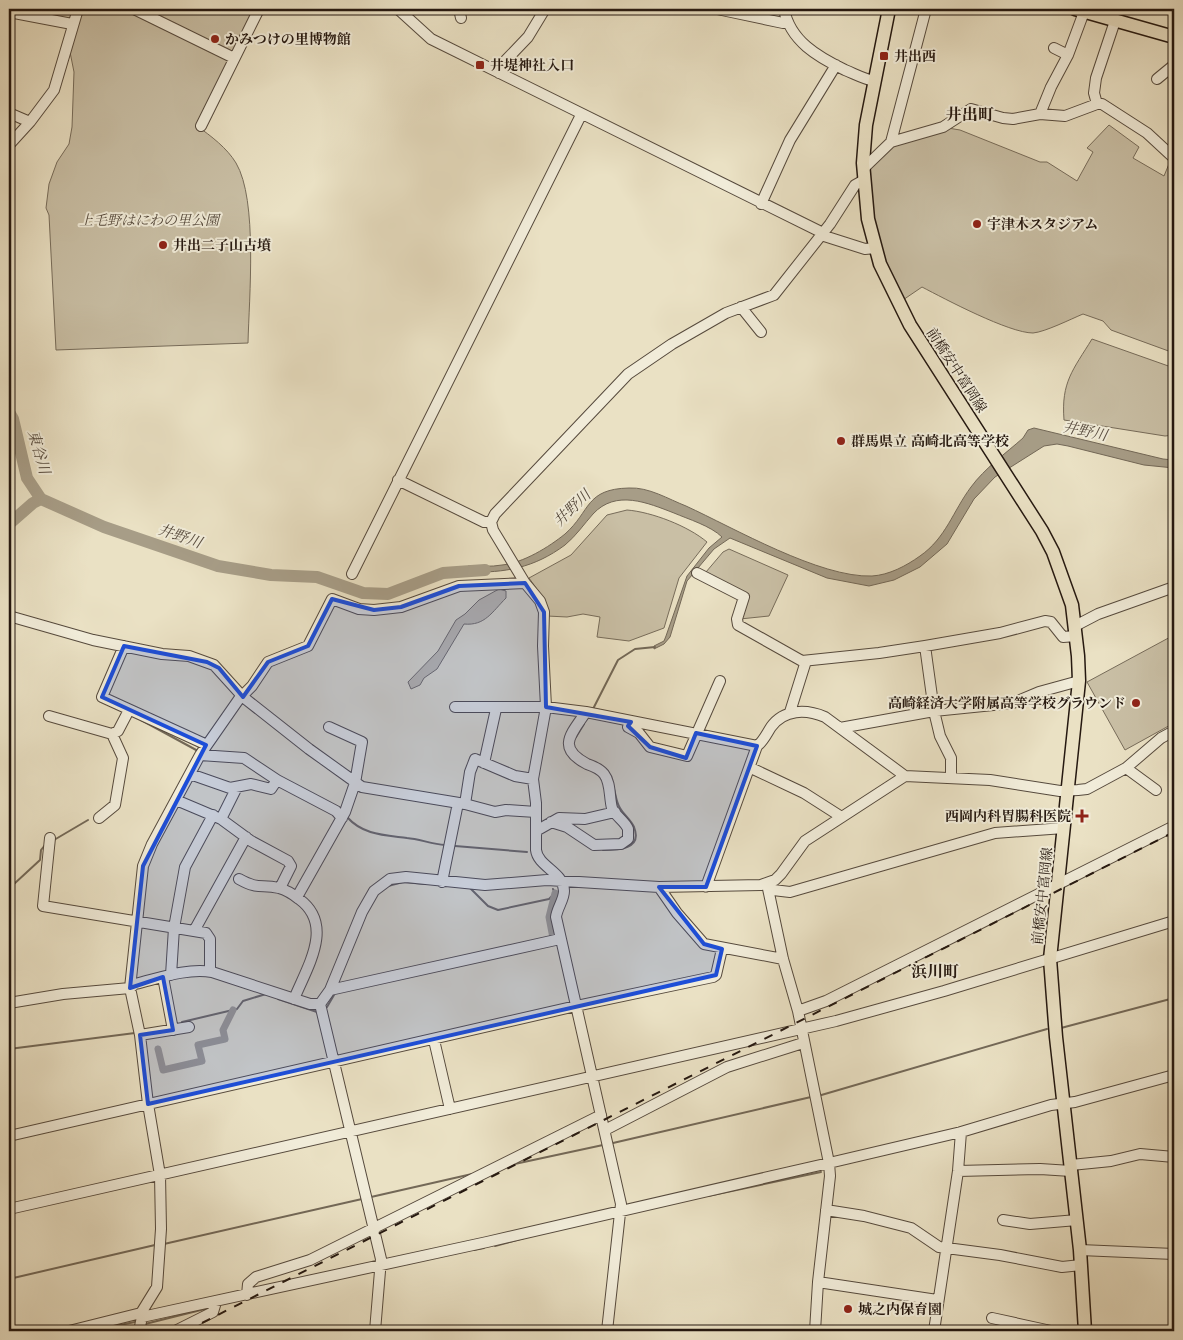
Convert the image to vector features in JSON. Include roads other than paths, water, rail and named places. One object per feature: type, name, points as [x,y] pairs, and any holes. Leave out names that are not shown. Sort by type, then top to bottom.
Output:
[{"type":"main road","name":"前橋安中富岡線","points":[[889,9],[866,125],[863,174],[868,219],[875,248],[901,311],[1006,473],[1053,552],[1068,591],[1076,631],[1079,681],[1050,958],[1063,1103],[1088,1331]]},
{"type":"main road","points":[[1085,11],[1174,37]]},
{"type":"street","points":[[9,145],[49,99],[58,82],[72,24],[78,9]]},
{"type":"street","points":[[134,9],[234,58]]},
{"type":"street","points":[[201,126],[259,9]]},
{"type":"street","points":[[398,9],[431,39],[581,115],[822,234],[865,248],[875,248]]},
{"type":"street","points":[[499,73],[506,60],[528,36],[544,10],[567,9]]},
{"type":"street","points":[[717,9],[783,23],[788,22]]},
{"type":"street","points":[[784,9],[788,22],[809,50],[836,65],[874,81]]},
{"type":"street","points":[[607,1331],[620,1210],[605,1130],[556,917],[564,891],[561,880],[536,854],[536,812],[533,779],[546,707],[544,612],[540,601],[522,578],[493,530],[491,522],[495,514],[628,374],[672,344],[741,307],[774,295],[822,234],[863,174],[891,142],[926,9]]},
{"type":"street","points":[[1040,114],[1051,87],[1068,55],[1085,11]]},
{"type":"street","points":[[9,12],[72,24]]},
{"type":"street","points":[[1097,104],[1094,93],[1096,78],[1116,21]]},
{"type":"street","points":[[1054,48],[1068,55]]},
{"type":"street","points":[[761,204],[785,149],[836,65]]},
{"type":"street","points":[[1157,79],[1174,65]]},
{"type":"street","points":[[891,142],[943,127],[971,108],[1003,118],[1040,114],[1065,116],[1097,104],[1102,104],[1147,133],[1174,158]]},
{"type":"street","points":[[9,113],[30,122]]},
{"type":"street","points":[[352,574],[581,115]]},
{"type":"street","points":[[741,307],[761,332]]},
{"type":"street","points":[[398,480],[484,522],[491,522]]},
{"type":"street","points":[[698,570],[744,597],[737,620],[738,625],[799,660],[806,661],[925,646],[1000,633],[1045,621],[1051,622],[1063,637],[1076,631],[1098,614],[1174,587]]},
{"type":"street","points":[[140,1331],[141,1315],[157,1287],[161,1229],[160,1175],[148,1104],[140,1035],[130,988],[146,857],[200,755],[268,662],[308,646],[332,599],[359,609],[374,610],[401,607],[459,586],[522,578]]},
{"type":"street","points":[[9,616],[87,639],[162,654],[189,656],[207,662],[218,668],[242,697],[362,787],[461,803],[495,812],[506,810],[536,812]]},
{"type":"street","points":[[124,646],[102,697],[208,745]]},
{"type":"street","points":[[925,646],[934,711],[940,736],[951,758],[951,778]]},
{"type":"street","points":[[790,712],[806,661]]},
{"type":"street","points":[[840,728],[934,711],[1013,703],[1039,692],[1079,681]]},
{"type":"street","points":[[631,722],[628,727],[639,733],[650,747],[684,757],[691,750],[696,734],[720,682]]},
{"type":"street","points":[[455,707],[546,707],[589,713],[757,746]]},
{"type":"street","points":[[484,763],[496,708]]},
{"type":"street","points":[[48,716],[112,734],[118,731],[129,710]]},
{"type":"street","points":[[706,887],[751,768],[757,746],[780,717],[790,712],[819,714],[905,776],[951,778],[1069,790],[1087,788],[1126,768],[1161,738],[1174,731]]},
{"type":"street","points":[[551,822],[567,827],[594,845],[621,844],[628,839],[628,830],[614,812],[603,773],[575,757],[569,746],[570,736],[589,713]]},
{"type":"street","points":[[297,897],[342,818],[355,783],[362,742],[329,727]]},
{"type":"street","points":[[99,818],[114,808],[123,758],[112,734]]},
{"type":"street","points":[[200,755],[244,758],[278,780],[336,812],[342,818]]},
{"type":"street","points":[[442,882],[461,803],[475,759],[515,776],[533,779]]},
{"type":"street","points":[[751,768],[804,793],[840,816]]},
{"type":"street","points":[[1126,768],[1156,790]]},
{"type":"street","points":[[190,774],[230,788],[251,784],[271,789],[278,780]]},
{"type":"street","points":[[320,1004],[330,990],[362,912],[374,891],[385,881],[396,877],[485,885],[561,880],[659,887],[767,884],[781,874],[800,845],[840,816],[905,776]]},
{"type":"street","points":[[173,1030],[167,976],[185,866],[237,787]]},
{"type":"street","points":[[176,800],[217,817],[246,837],[291,863],[290,869],[280,888]]},
{"type":"street","points":[[536,831],[551,822],[564,818],[585,819],[614,812]]},
{"type":"street","points":[[798,1011],[826,1001],[1174,826]]},
{"type":"street","points":[[767,884],[773,890],[790,892],[995,833],[1064,828]]},
{"type":"street","points":[[194,931],[246,837]]},
{"type":"street","points":[[50,838],[43,906],[138,920],[206,933],[210,936],[210,971]]},
{"type":"street","points":[[239,879],[254,887],[280,888],[309,906],[316,917],[316,947],[294,999]]},
{"type":"street","points":[[767,884],[783,959],[798,1011],[800,1029],[829,1163],[830,1176],[818,1282],[816,1331]]},
{"type":"street","points":[[659,887],[677,913],[704,944],[722,949],[783,959]]},
{"type":"street","points":[[9,1209],[800,1029],[944,991],[1174,921]]},
{"type":"street","points":[[330,990],[560,939]]},
{"type":"street","points":[[9,1136],[576,1006],[713,977],[716,975],[722,949]]},
{"type":"street","points":[[9,1003],[62,994],[130,988],[135,984],[167,976],[210,971],[294,999],[320,1004]]},
{"type":"street","points":[[320,1004],[381,1264],[375,1331]]},
{"type":"street","points":[[140,1035],[189,1027]]},
{"type":"street","points":[[434,1040],[450,1109]]},
{"type":"street","points":[[605,1130],[727,1067],[803,1043]]},
{"type":"street","points":[[69,1331],[141,1315],[247,1296],[829,1163],[960,1132],[1051,1105],[1174,1075]]},
{"type":"street","points":[[247,1296],[248,1284],[256,1277],[310,1260],[601,1115]]},
{"type":"street","points":[[934,1331],[937,1300],[958,1171],[960,1132]]},
{"type":"street","points":[[958,1171],[1071,1168],[1140,1154],[1174,1156]]},
{"type":"street","points":[[826,1210],[864,1216],[911,1228],[921,1233],[932,1244],[945,1248],[1000,1254],[1062,1267],[1081,1264]]},
{"type":"street","points":[[1003,1220],[1030,1224],[1077,1220]]},
{"type":"street","points":[[1080,1250],[1174,1254]]},
{"type":"street","points":[[818,1282],[937,1300]]},
{"type":"street","points":[[175,1331],[212,1312],[216,1302]]},
{"type":"street","points":[[992,1318],[1051,1331]]},
{"type":"waterway","name":"東谷川","points":[[9,412],[13,419],[27,478],[41,499]]},
{"type":"waterway","name":"井野川","points":[[41,499],[104,527],[218,566],[271,575],[317,577],[363,593],[388,594],[443,573],[485,570]]},
{"type":"waterway","name":"井野川","points":[[9,524],[33,503],[41,499]]},
{"type":"waterway","points":[[593,709],[618,660],[635,649],[655,647]]},
{"type":"waterway","points":[[141,720],[198,751]]},
{"type":"waterway","points":[[576,737],[584,724]]},
{"type":"waterway","points":[[603,850],[627,847],[632,844],[636,835],[634,827],[619,806],[614,789]]},
{"type":"waterway","points":[[347,817],[367,831],[445,845]]},
{"type":"waterway","points":[[54,840],[88,820]]},
{"type":"waterway","points":[[9,893],[14,884],[40,860],[41,850],[45,845]]},
{"type":"waterway","points":[[455,846],[527,852]]},
{"type":"waterway","points":[[388,886],[403,882],[425,884]]},
{"type":"waterway","points":[[470,888],[488,906],[498,910],[549,899],[555,893],[553,889]]},
{"type":"waterway","points":[[553,938],[549,917],[555,893]]},
{"type":"waterway","points":[[182,1022],[237,1009],[243,1001],[266,994]]},
{"type":"waterway","points":[[327,1007],[334,995]]},
{"type":"waterway","points":[[1061,1028],[1174,998]]},
{"type":"waterway","points":[[278,999],[317,1012]]},
{"type":"waterway","points":[[158,1049],[163,1070],[202,1061],[198,1045],[225,1039],[223,1030],[233,1010]]},
{"type":"waterway","points":[[818,1096],[1047,1029]]},
{"type":"waterway","points":[[9,1049],[135,1033]]},
{"type":"waterway","points":[[613,1143],[811,1097]]},
{"type":"waterway","points":[[510,1165],[603,1145]]},
{"type":"waterway","points":[[708,1196],[821,1172]]},
{"type":"waterway","points":[[371,1197],[472,1174]]},
{"type":"waterway","points":[[164,1244],[362,1199]]},
{"type":"waterway","points":[[495,1246],[524,1238]]},
{"type":"waterway","points":[[9,1279],[155,1245]]},
{"type":"waterway","points":[[474,1250],[484,1248]]},
{"type":"waterway","points":[[145,1324],[209,1308]]},
{"type":"waterway","points":[[89,1331],[135,1322]]},
{"type":"railway","points":[[186,1331],[1174,832]]},
{"type":"place","name":"かみつけの里博物館","points":[[215,39]]},
{"type":"place","name":"井出西","points":[[884,56]]},
{"type":"place","name":"井堤神社入口","points":[[480,65]]},
{"type":"place","name":"宇津木スタジアム","points":[[977,224]]},
{"type":"place","name":"井出二子山古墳","points":[[163,245]]},
{"type":"place","name":"群馬県立 高崎北高等学校","points":[[841,441]]},
{"type":"place","name":"高崎経済大学附属高等学校グラウンド","points":[[1136,703]]},
{"type":"place","name":"西岡内科胃腸科医院","points":[[1082,816]]},
{"type":"place","name":"城之内保育園","points":[[848,1309]]},
{"type":"district","name":"井出町","points":[[970,114]]},
{"type":"district","name":"浜川町","points":[[935,971]]},
{"type":"park label","name":"上毛野はにわの里公園","points":[[149,220]]}]
